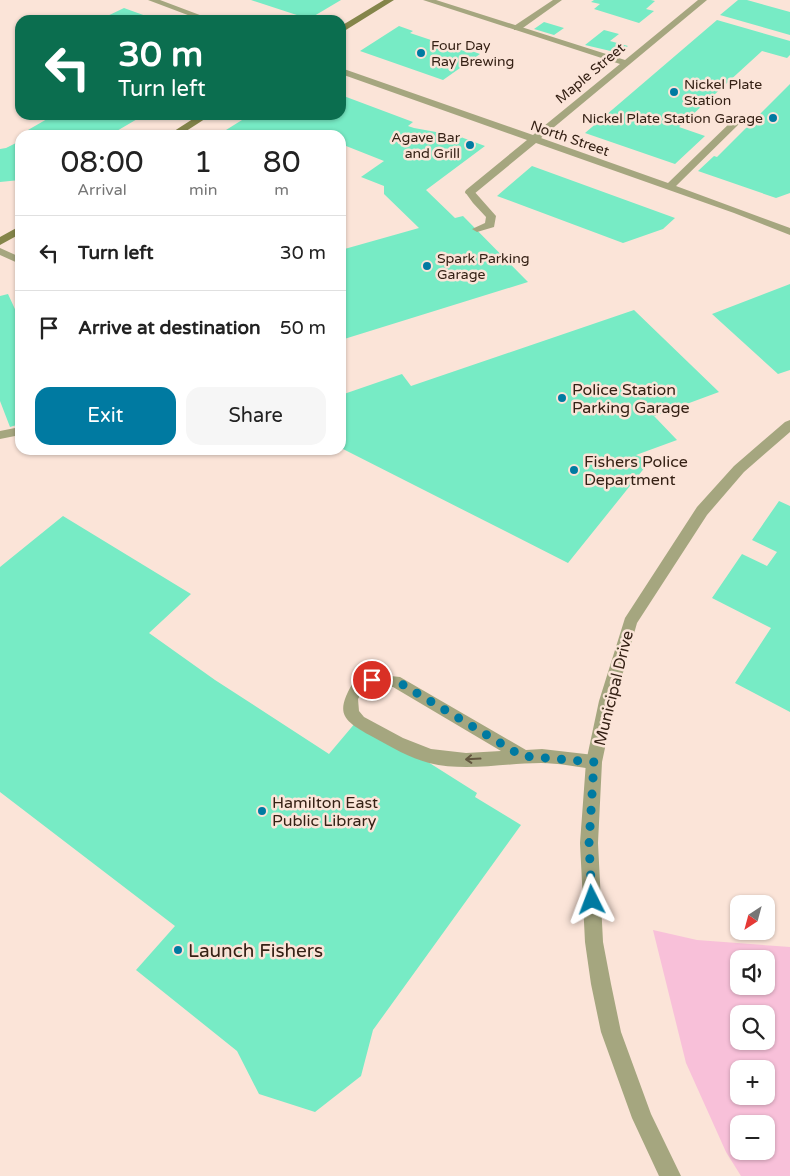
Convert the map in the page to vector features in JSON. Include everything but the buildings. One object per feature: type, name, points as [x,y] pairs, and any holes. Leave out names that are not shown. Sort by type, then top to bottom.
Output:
[{"type":"street","points":[[346,27],[390,0]]},
{"type":"street","points":[[427,0],[626,63]]},
{"type":"street","name":"Maple Street","points":[[470,192],[703,0]]},
{"type":"street","points":[[156,1],[195,15]]},
{"type":"street","name":"North Street","points":[[346,73],[669,187],[790,232]]},
{"type":"street","points":[[181,130],[198,120]]},
{"type":"street","points":[[669,187],[737,121]]},
{"type":"street","points":[[0,242],[15,232]]},
{"type":"street","points":[[0,251],[15,258]]},
{"type":"street","name":"Municipal Drive","points":[[670,1176],[638,1110],[611,1032],[601,984],[594,942],[589,844],[594,762],[607,701],[630,622],[702,511],[739,469],[790,425]]},
{"type":"lane","points":[[517,28],[558,0]]},
{"type":"lane","name":"Maple Street","points":[[470,192],[490,216],[490,225],[477,229]]},
{"type":"lane","points":[[0,435],[15,432]]},
{"type":"lane","points":[[522,756],[395,680],[372,680],[360,683],[351,698],[351,713],[359,722],[398,743],[430,756],[466,760],[522,756],[594,762]]},
{"type":"shaded area","points":[[653,930],[697,940],[790,947],[790,1176],[741,1176],[731,1160],[775,1160],[775,1115],[730,1115],[730,1158],[686,1063]]},
{"type":"place","name":"Four Day Ray Brewing","points":[[421,53]]},
{"type":"place","name":"Nickel Plate Station","points":[[674,92]]},
{"type":"place","name":"Nickel Plate Station Garage","points":[[773,118]]},
{"type":"place","name":"Agave Bar and Grill","points":[[470,145]]},
{"type":"place","name":"Spark Parking Garage","points":[[427,266]]},
{"type":"place","name":"Police Station Parking Garage","points":[[562,398]]},
{"type":"place","name":"Fishers Police Department","points":[[574,470]]},
{"type":"place","name":"Hamilton East Public Library","points":[[262,811]]},
{"type":"place","name":"Launch Fishers","points":[[178,950]]},
{"type":"route","points":[[372,680],[395,680],[522,756],[542,756],[594,762],[589,844],[592,900]]}]
